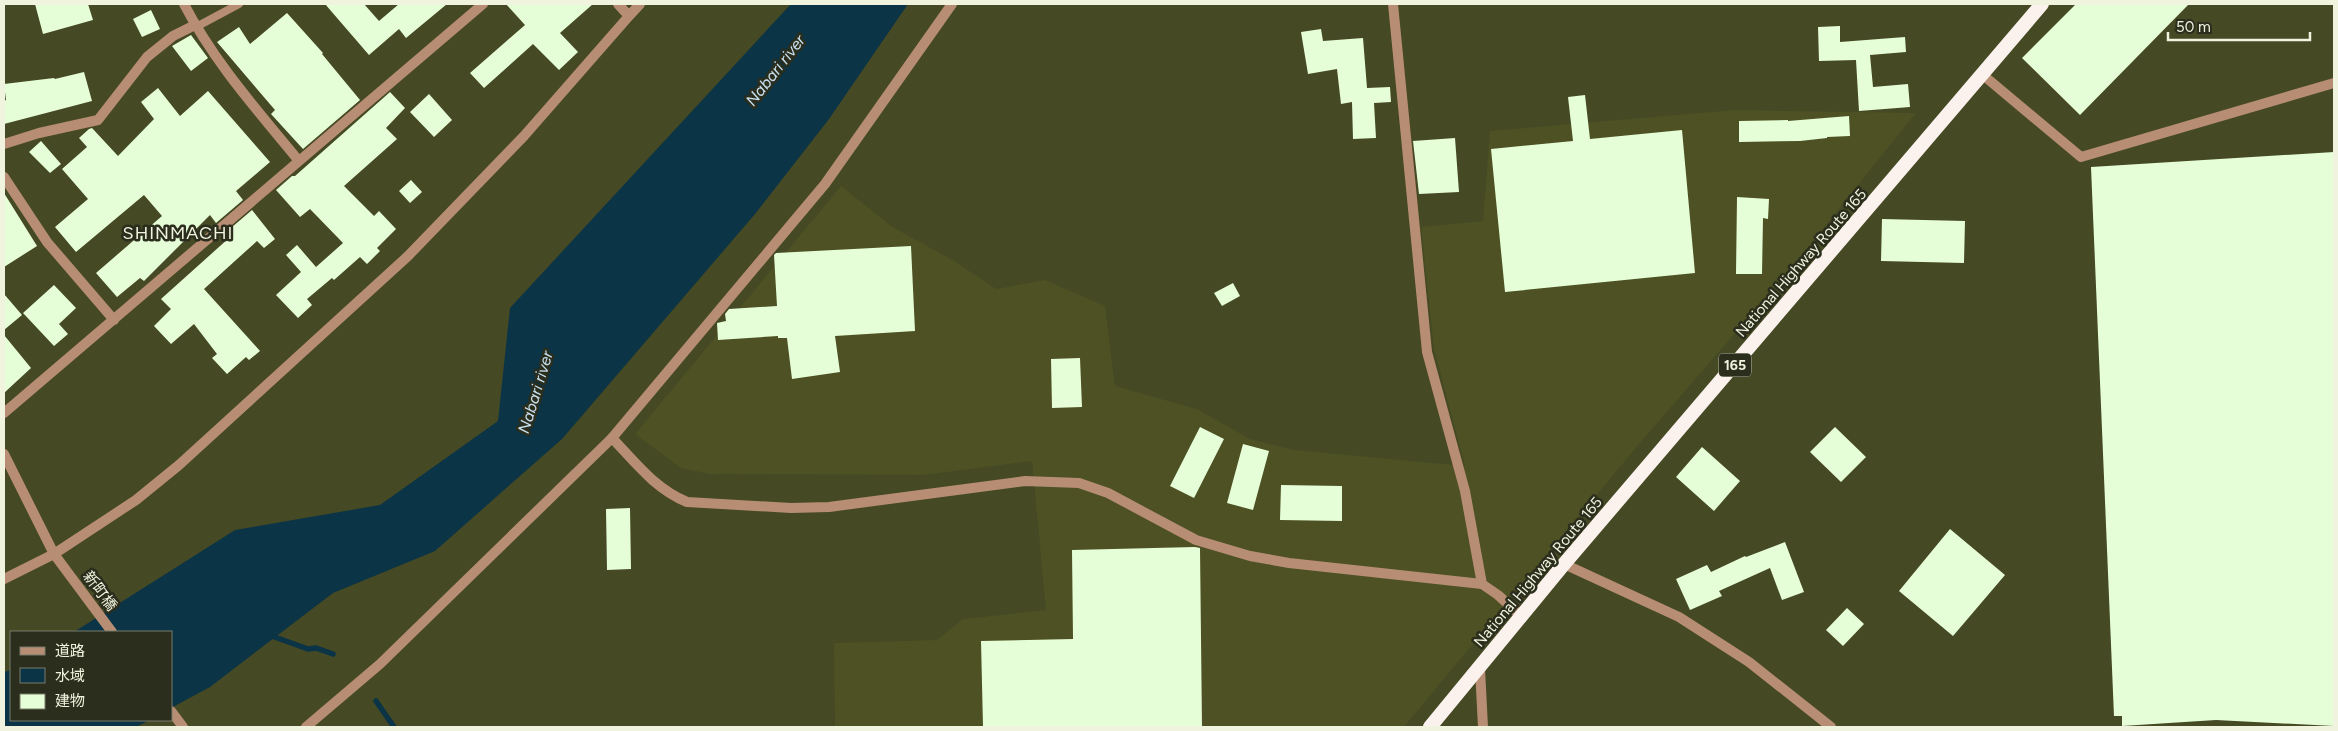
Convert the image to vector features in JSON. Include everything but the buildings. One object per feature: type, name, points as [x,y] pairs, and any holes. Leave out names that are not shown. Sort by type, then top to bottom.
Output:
[{"type":"highway","name":"National Highway Route 165","points":[[1430,727],[1480,669],[1564,564],[2042,4]]},
{"type":"street","points":[[184,4],[196,26],[234,82],[299,161]]},
{"type":"street","points":[[4,413],[483,4]]},
{"type":"street","points":[[618,4],[629,16]]},
{"type":"street","points":[[4,579],[54,554],[136,500],[179,465],[408,256],[524,136],[640,4]]},
{"type":"street","points":[[306,727],[380,664],[612,438],[825,184],[952,4]]},
{"type":"street","points":[[1393,4],[1427,352],[1465,491],[1482,584]]},
{"type":"street","points":[[4,144],[39,133],[98,120],[147,57],[172,36],[196,26]]},
{"type":"street","points":[[1983,75],[2081,156],[2334,83]]},
{"type":"street","points":[[4,177],[52,248],[114,320]]},
{"type":"street","points":[[612,438],[656,484],[671,495],[687,502],[829,508],[1025,481],[1079,483],[1108,493],[1196,540],[1250,556],[1289,563],[1482,584],[1521,616]]},
{"type":"street","name":"新町橋","points":[[4,454],[54,554],[111,631]]},
{"type":"street","points":[[1564,564],[1679,617],[1749,662],[1831,727]]},
{"type":"street","points":[[1480,669],[1483,727]]},
{"type":"street","points":[[172,712],[183,727]]},
{"type":"lane","points":[[196,26],[239,4]]},
{"type":"shaded area","points":[[1734,110],[1916,113],[1784,277],[1639,444],[1404,727],[835,727],[834,643],[937,640],[963,619],[1046,610],[1032,461],[924,475],[710,474],[681,468],[635,434],[841,186],[891,226],[956,262],[996,289],[1045,280],[1105,306],[1115,386],[1197,409],[1250,439],[1294,450],[1465,466],[1434,349],[1421,227],[1483,221],[1490,131]]},
{"type":"water","name":"Nabari river","points":[[791,4],[908,4],[829,119],[755,214],[562,439],[435,551],[333,593],[210,687],[172,707],[172,631],[76,631],[235,530],[380,505],[498,421],[510,308]]},
{"type":"water","points":[[10,670],[10,721],[148,721],[136,727],[4,727],[4,672]]},
{"type":"waterway","points":[[269,635],[308,649],[316,648],[333,654]]},
{"type":"waterway","points":[[376,701],[394,727]]},
{"type":"district","name":"SHINMACHI","points":[[178,233]]}]
